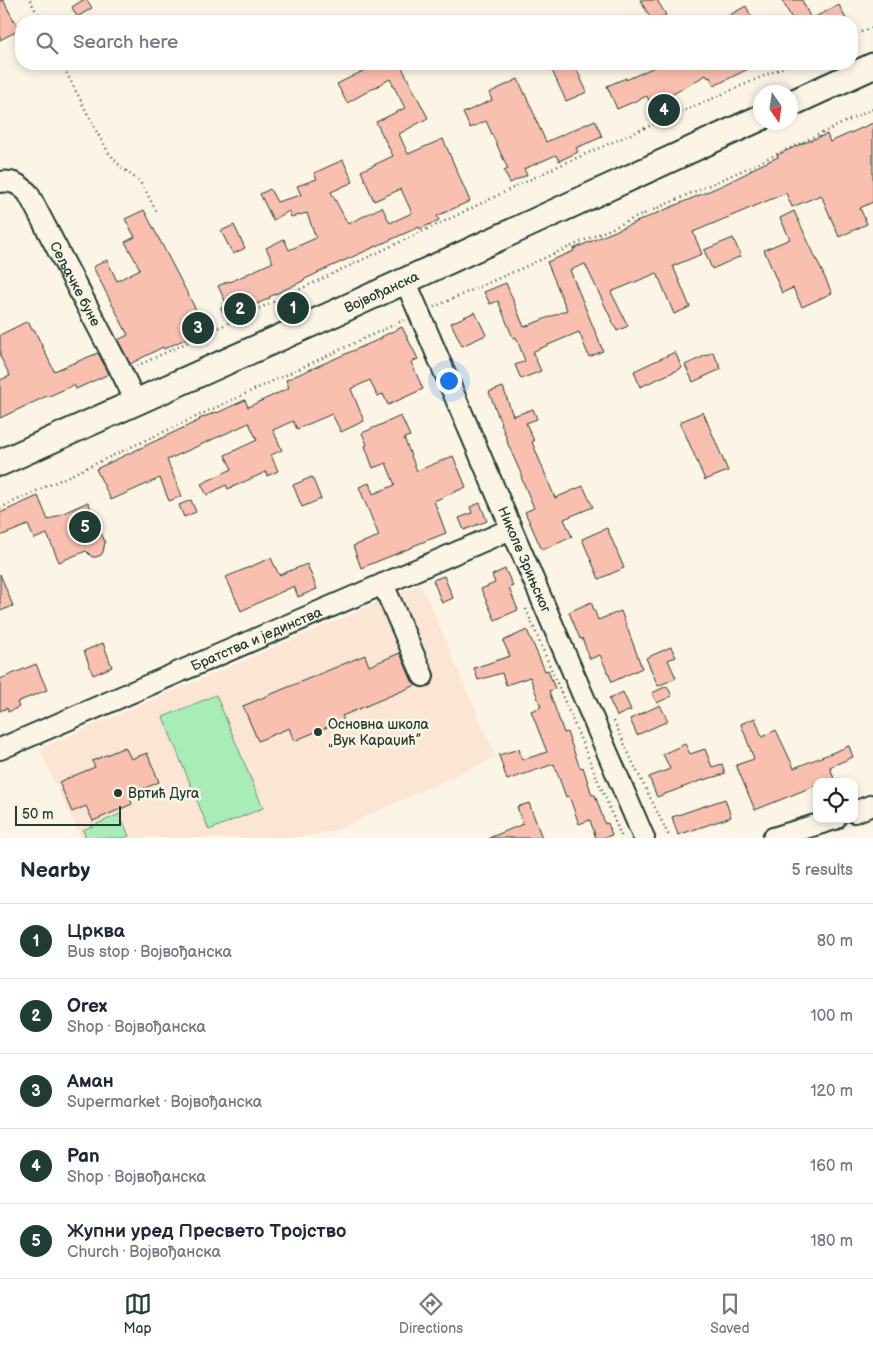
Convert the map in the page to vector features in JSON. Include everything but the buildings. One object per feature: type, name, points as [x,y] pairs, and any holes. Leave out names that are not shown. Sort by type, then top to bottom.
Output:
[{"type":"main road","points":[[798,100],[873,66]]},
{"type":"main road","name":"Војвођанска","points":[[0,464],[753,121]]},
{"type":"street","name":"Сељачке буне","points":[[0,182],[12,182],[22,187],[28,193],[136,402]]},
{"type":"street","name":"Николе Зрињског","points":[[405,280],[644,838]]},
{"type":"street","name":"Братства и јединства","points":[[0,749],[512,528]]},
{"type":"street","points":[[383,584],[423,676]]},
{"type":"street","points":[[858,811],[873,805]]},
{"type":"street","points":[[773,838],[822,823]]},
{"type":"path","points":[[30,0],[38,15]]},
{"type":"path","points":[[858,33],[873,26]]},
{"type":"path","points":[[65,70],[109,153],[120,166],[140,182],[156,211]]},
{"type":"path","points":[[122,373],[556,167],[777,70]]},
{"type":"path","points":[[0,508],[419,313],[732,175],[873,109]]},
{"type":"shaded area","name":"Основна школа „Вук Караџић”","points":[[421,584],[496,757],[334,831],[294,838],[81,838],[39,749]]},
{"type":"green space","points":[[216,695],[263,808],[209,830],[163,717]]},
{"type":"green space","points":[[120,814],[129,836],[124,838],[86,838],[83,830]]},
{"type":"place","name":"Pan","points":[[664,110]]},
{"type":"place","name":"Црква","points":[[293,308]]},
{"type":"place","name":"Orex","points":[[240,309]]},
{"type":"place","name":"Аман","points":[[198,328]]},
{"type":"place","name":"Жупни уред Пресвето Тројство","points":[[85,527]]},
{"type":"place","name":"Основна школа „Вук Караџић”","points":[[318,732]]},
{"type":"place","name":"Вртић Дуга","points":[[118,793]]}]
